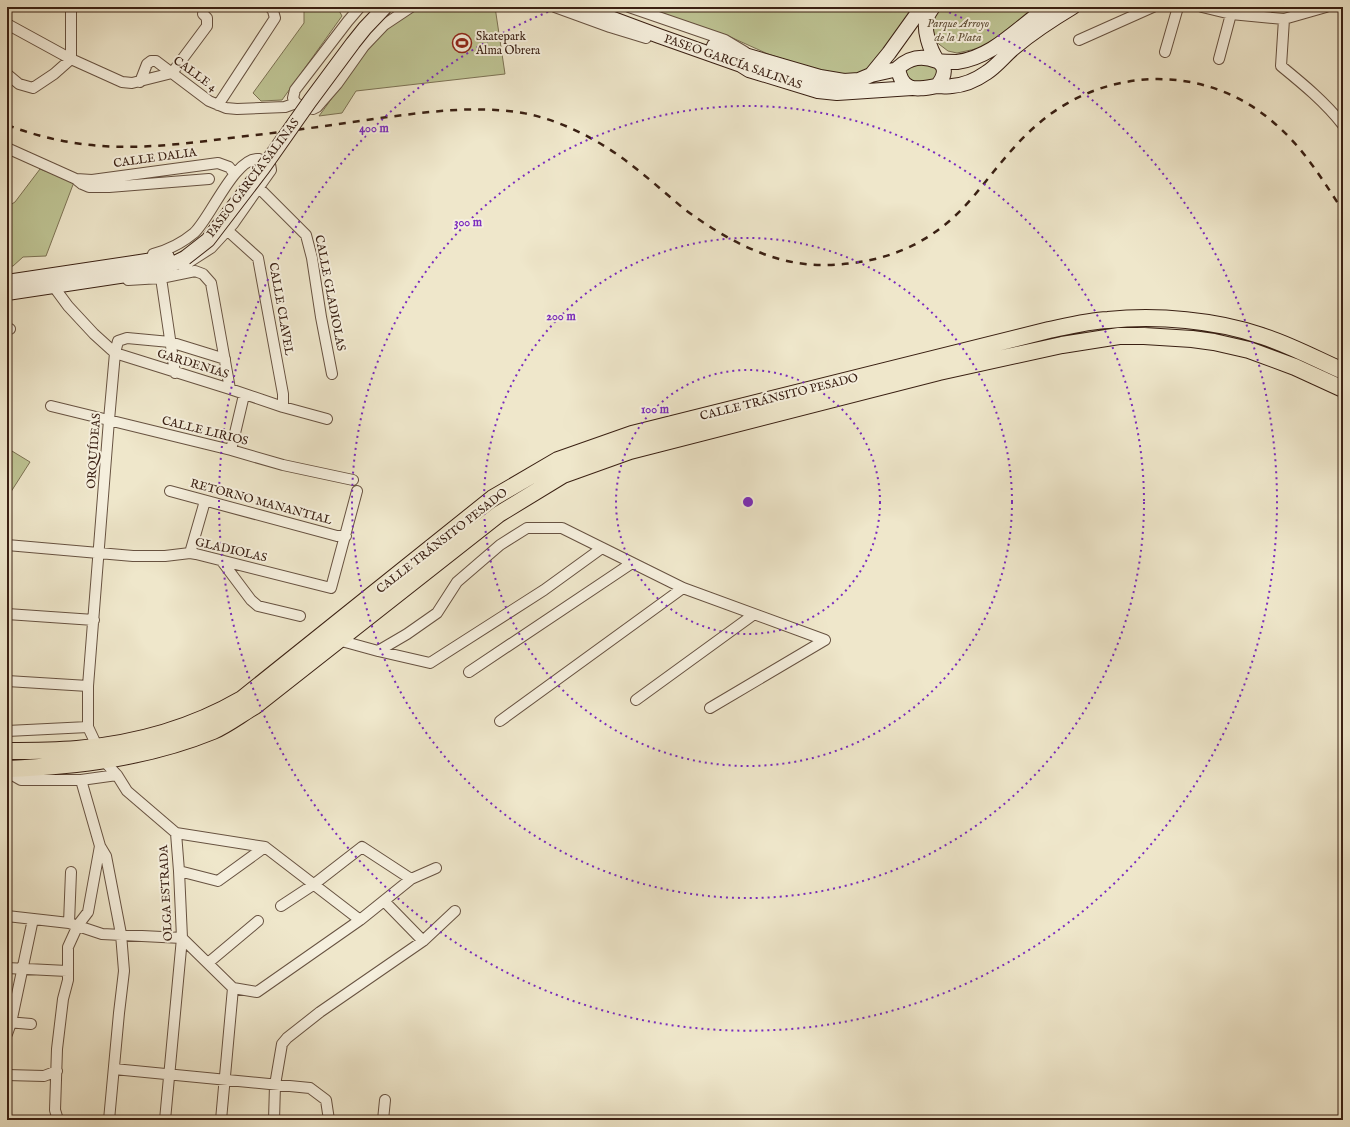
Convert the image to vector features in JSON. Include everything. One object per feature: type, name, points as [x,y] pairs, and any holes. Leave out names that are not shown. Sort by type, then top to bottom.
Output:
[{"type":"main road","name":"PASEO GARCÍA SALINAS","points":[[8,292],[54,287],[146,272],[175,263],[209,230],[304,98],[358,28],[377,7]]},
{"type":"main road","name":"PASEO GARCÍA SALINAS","points":[[8,292],[130,264],[183,255],[201,246],[263,168],[353,43],[385,7]]},
{"type":"main road","name":"PASEO GARCÍA SALINAS","points":[[581,7],[674,38]]},
{"type":"main road","name":"PASEO GARCÍA SALINAS","points":[[598,7],[741,64],[752,64],[844,81],[860,80],[871,75],[898,69]]},
{"type":"main road","points":[[871,75],[922,7]]},
{"type":"main road","points":[[933,7],[926,18],[926,32],[930,47],[938,61],[943,66],[943,79],[937,86]]},
{"type":"main road","points":[[898,69],[913,58],[926,57],[938,61],[956,62],[990,51],[1032,17],[1048,7]]},
{"type":"main road","points":[[910,23],[901,49],[898,69],[902,82],[912,88],[929,89],[937,86],[952,86],[970,82],[992,69],[1016,46],[1073,7]]},
{"type":"main road","name":"PASEO GARCÍA SALINAS","points":[[752,64],[818,91],[837,93],[912,88]]},
{"type":"main road","name":"CALLE TRÁNSITO PESADO","points":[[7,751],[47,751],[113,745],[163,733],[205,717],[242,699],[493,498],[558,460],[632,434],[1048,330],[1108,320],[1154,318],[1208,323],[1234,328],[1295,348],[1343,371]]},
{"type":"main road","name":"CALLE TRÁNSITO PESADO","points":[[7,769],[43,768],[104,761],[174,744],[214,730],[255,706],[499,514],[563,475],[630,451],[939,372],[1093,339],[1119,336],[1165,336],[1214,342],[1249,350],[1289,364],[1343,389]]},
{"type":"street","points":[[7,74],[19,84],[33,88],[54,74],[71,59],[71,7]]},
{"type":"street","points":[[218,105],[275,18],[270,7]]},
{"type":"street","points":[[360,7],[295,90],[293,98],[296,104],[313,109],[318,107],[337,84],[364,46],[384,25],[410,7]]},
{"type":"street","points":[[555,7],[731,67],[752,64]]},
{"type":"street","points":[[629,7],[725,40],[752,64]]},
{"type":"street","points":[[1079,40],[1153,7]]},
{"type":"street","points":[[1165,52],[1178,7]]},
{"type":"street","points":[[1202,7],[1231,14],[1284,19],[1326,7]]},
{"type":"street","points":[[7,24],[71,59],[122,82],[132,83],[172,73],[207,26],[207,18],[203,14]]},
{"type":"street","points":[[1219,59],[1231,14]]},
{"type":"street","points":[[1284,19],[1281,66],[1310,90],[1333,112],[1343,125]]},
{"type":"street","name":"CALLE 4","points":[[140,82],[147,64],[156,62],[209,101],[226,108],[285,107],[296,104]]},
{"type":"street","points":[[7,148],[76,179],[89,187],[210,179]]},
{"type":"street","points":[[130,264],[140,256],[173,248],[194,232],[213,207],[234,173],[254,160],[259,159],[270,164],[271,170],[259,188],[227,230],[211,248],[186,265],[164,273],[146,272]]},
{"type":"street","name":"CALLE DALIA","points":[[76,179],[92,180],[218,163],[225,164],[234,173]]},
{"type":"street","name":"CALLE GLADIOLAS","points":[[259,188],[302,229],[306,235],[312,258],[332,374]]},
{"type":"street","name":"CALLE CLAVEL","points":[[227,230],[258,258],[283,394],[283,407]]},
{"type":"street","points":[[105,279],[125,280],[161,278],[196,271],[203,274],[211,283],[230,389]]},
{"type":"street","points":[[161,278],[175,373]]},
{"type":"street","name":"GARDENIAS","points":[[54,287],[68,306],[98,338],[115,353],[283,407],[327,419]]},
{"type":"street","points":[[115,353],[118,341],[126,338],[170,342],[224,359]]},
{"type":"street","name":"ORQUÍDEAS","points":[[88,727],[88,686],[115,353]]},
{"type":"street","points":[[231,450],[244,394]]},
{"type":"street","name":"CALLE LIRIOS","points":[[51,406],[231,450],[283,465],[353,480]]},
{"type":"street","name":"RETORNO MANANTIAL","points":[[170,491],[337,536],[346,536]]},
{"type":"street","points":[[346,536],[357,491]]},
{"type":"street","points":[[190,553],[205,501]]},
{"type":"street","points":[[378,651],[407,634],[437,613],[457,582],[500,545],[527,528],[562,528],[682,588],[825,640],[710,708]]},
{"type":"street","name":"GLADIOLAS","points":[[7,545],[134,556],[164,556],[190,553],[332,588],[346,536]]},
{"type":"street","points":[[338,640],[430,663],[490,623],[544,590],[602,548]]},
{"type":"street","points":[[221,560],[251,600],[258,606],[300,616]]},
{"type":"street","points":[[469,672],[632,563]]},
{"type":"street","points":[[500,721],[682,588]]},
{"type":"street","points":[[7,614],[94,620]]},
{"type":"street","points":[[636,700],[753,615]]},
{"type":"street","points":[[7,681],[88,686]]},
{"type":"street","points":[[7,731],[88,727]]},
{"type":"street","name":"OLGA ESTRADA","points":[[88,727],[104,761],[118,775],[127,791],[176,833],[182,938],[165,1120]]},
{"type":"street","points":[[7,772],[21,780],[81,780],[118,775]]},
{"type":"street","points":[[81,780],[100,846],[106,856],[121,934],[124,971],[118,1014],[109,1120]]},
{"type":"street","points":[[176,833],[265,847],[360,920]]},
{"type":"street","points":[[74,924],[88,912],[100,846]]},
{"type":"street","points":[[281,906],[313,885],[362,846],[411,879]]},
{"type":"street","points":[[179,870],[218,881],[265,847]]},
{"type":"street","points":[[7,916],[74,924],[102,934],[182,938],[233,988],[257,992],[360,920],[411,879],[436,868]]},
{"type":"street","points":[[58,1120],[55,1110],[58,1049],[63,999],[68,980],[68,947],[74,924],[71,872]]},
{"type":"street","points":[[384,901],[423,941]]},
{"type":"street","points":[[274,1120],[275,1085],[282,1044],[287,1038],[320,1012],[423,941],[455,911]]},
{"type":"street","points":[[7,1034],[33,919]]},
{"type":"street","points":[[208,963],[258,921]]},
{"type":"street","points":[[7,968],[67,972]]},
{"type":"street","points":[[221,1120],[233,988]]},
{"type":"street","points":[[9,1022],[31,1024]]},
{"type":"street","points":[[114,1069],[310,1088],[326,1100],[328,1120]]},
{"type":"street","points":[[7,1074],[44,1076],[57,1071]]},
{"type":"street","points":[[383,1120],[384,1100]]},
{"type":"green space","points":[[302,7],[337,7],[342,16],[282,100],[261,101],[253,93],[304,23],[304,10]]},
{"type":"green space","points":[[416,7],[495,7],[505,74],[356,91],[342,113],[319,116],[376,40],[402,15]]},
{"type":"green space","points":[[644,7],[914,7],[880,59],[861,74],[844,74],[815,69],[768,54],[726,35]]},
{"type":"green space","name":"Parque Arroyo de la Plata","points":[[941,7],[1036,7],[980,48],[957,53],[948,51],[931,38],[933,17]]},
{"type":"green space","points":[[927,63],[941,70],[939,80],[917,83],[905,78],[905,69],[913,65]]},
{"type":"green space","points":[[40,169],[74,182],[46,256],[23,257],[13,266],[7,267],[7,207],[15,202]]},
{"type":"green space","points":[[7,448],[30,462],[7,498]]},
{"type":"railway","points":[[7,125],[37,135],[66,142],[121,147],[178,144],[451,110],[469,109],[523,113],[564,125],[602,144],[632,166],[683,208],[716,230],[751,249],[789,261],[828,265],[870,260],[890,255],[908,248],[926,238],[958,213],[1029,132],[1065,105],[1093,91],[1124,82],[1155,79],[1186,81],[1217,89],[1246,103],[1273,122],[1294,142],[1343,211]]},
{"type":"place","name":"Skatepark Alma Obrera","points":[[462,43]]}]
